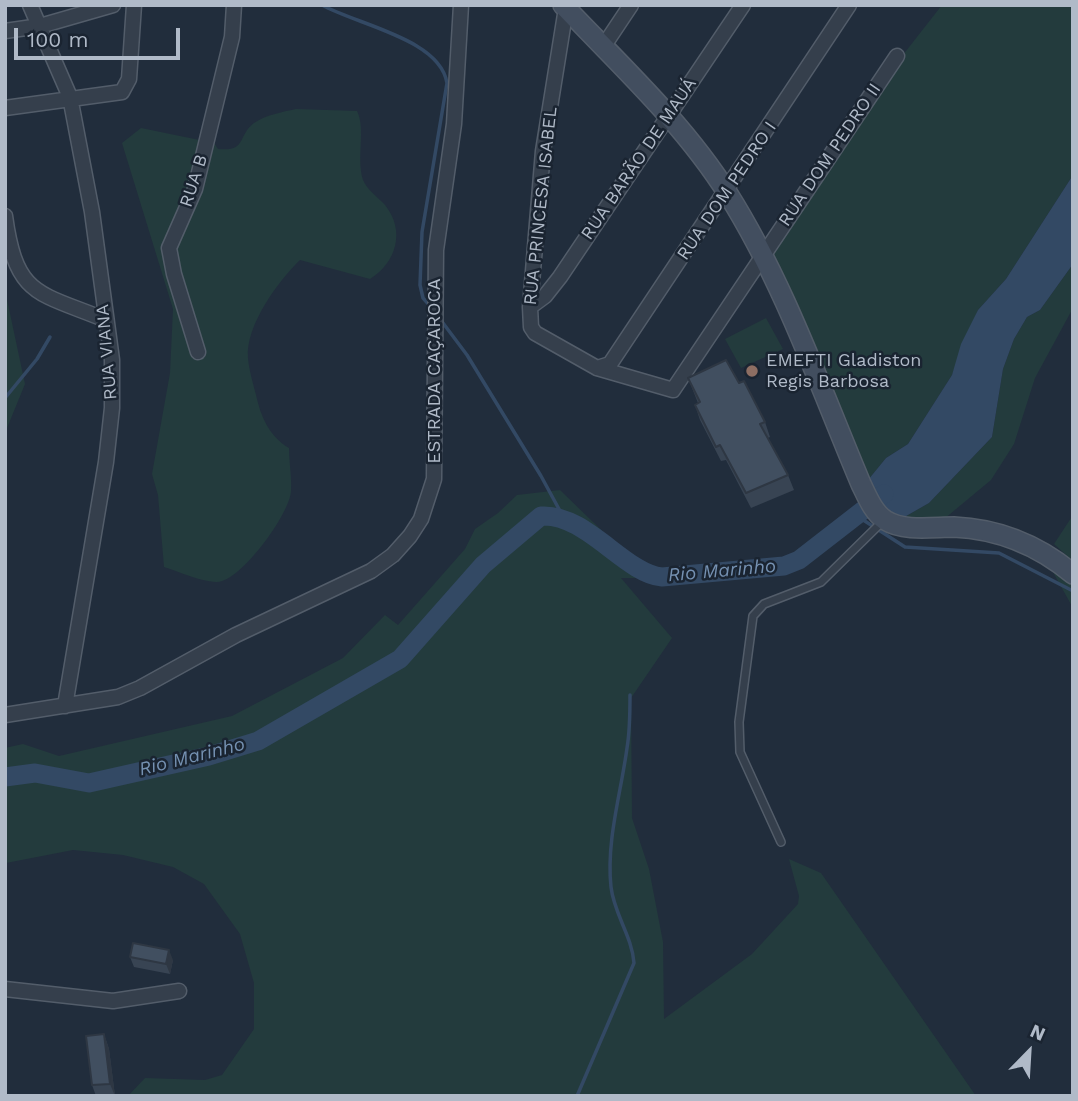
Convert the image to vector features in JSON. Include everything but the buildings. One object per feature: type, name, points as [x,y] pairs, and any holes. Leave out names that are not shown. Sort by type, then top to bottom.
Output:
[{"type":"main road","points":[[565,7],[667,117],[727,192],[763,255],[861,484],[882,518],[912,527],[955,527],[1007,535],[1032,545],[1073,574]]},
{"type":"street","name":"RUA VIANA","points":[[30,5],[70,97],[92,212],[112,360],[112,408],[65,706]]},
{"type":"street","points":[[5,32],[40,26],[113,5]]},
{"type":"street","points":[[5,108],[122,92],[130,79],[134,5]]},
{"type":"street","name":"RUA B","points":[[198,352],[174,274],[169,248],[195,189],[232,37],[234,5]]},
{"type":"street","name":"ESTRADA CAÇAROCA","points":[[5,715],[118,697],[140,688],[236,635],[350,582],[393,555],[421,519],[434,479],[435,299],[441,201],[454,124],[461,5]]},
{"type":"street","points":[[603,47],[631,5]]},
{"type":"street","name":"RUA BARÃO DE MAUÁ","points":[[530,307],[552,288],[743,5]]},
{"type":"street","name":"RUA DOM PEDRO I","points":[[597,368],[610,364],[849,5]]},
{"type":"street","name":"RUA PRINCESA ISABEL","points":[[565,7],[543,151],[530,307],[531,327],[535,333],[597,368]]},
{"type":"street","name":"RUA DOM PEDRO II","points":[[597,368],[673,390],[897,56]]},
{"type":"street","points":[[5,216],[7,237],[17,270],[27,284],[40,293],[106,320]]},
{"type":"street","points":[[5,989],[92,1001],[113,1001],[179,991]]},
{"type":"lane","points":[[781,842],[740,752],[739,722],[753,616],[764,604],[821,582],[882,518]]},
{"type":"green space","points":[[942,5],[1073,5],[1073,175],[1006,279],[978,310],[952,375],[908,444],[886,458],[868,480],[770,260],[888,74]]},
{"type":"green space","points":[[296,109],[357,111],[361,126],[360,162],[363,180],[391,215],[395,225],[395,246],[386,264],[370,279],[300,260],[265,305],[252,332],[249,363],[263,418],[276,438],[289,448],[291,491],[282,515],[250,560],[226,580],[210,581],[164,567],[158,495],[152,474],[170,373],[173,309],[122,143],[141,128],[214,143],[218,149],[233,148],[238,146],[254,123],[274,114]]},
{"type":"green space","points":[[1073,264],[1073,308],[1035,378],[1014,444],[991,480],[938,524],[901,519],[929,503],[992,437],[1003,369],[1014,339],[1027,317],[1040,310]]},
{"type":"green space","points":[[5,290],[25,384],[5,433]]},
{"type":"green space","points":[[766,318],[783,349],[741,368],[725,339]]},
{"type":"green space","points":[[560,490],[627,555],[663,578],[621,578],[672,638],[631,698],[632,818],[649,869],[663,942],[664,1019],[752,954],[798,904],[799,896],[789,859],[821,873],[976,1096],[128,1096],[145,1078],[205,1080],[222,1075],[254,1029],[254,983],[240,934],[204,884],[173,867],[123,855],[73,850],[6,863],[5,748],[23,744],[59,756],[232,716],[343,658],[385,615],[398,625],[465,549],[475,529],[517,495]]},
{"type":"green space","points":[[1073,515],[1073,561],[1054,544]]},
{"type":"green space","points":[[1049,565],[1073,586],[1073,608]]},
{"type":"water","points":[[1073,175],[1073,264],[1040,310],[1027,317],[1014,339],[1003,369],[992,437],[929,503],[901,519],[884,509],[868,480],[886,458],[908,444],[952,375],[961,344],[978,310],[1006,279]]},
{"type":"waterway","points":[[322,5],[414,44],[430,55],[441,68],[447,83],[422,232],[420,285],[423,298],[431,307]]},
{"type":"waterway","points":[[440,319],[467,355],[566,522]]},
{"type":"waterway","points":[[5,398],[37,359],[50,337]]},
{"type":"waterway","name":"Rio Marinho","points":[[5,777],[35,773],[89,783],[209,756],[258,741],[400,659],[483,565],[541,516],[574,524],[634,566],[662,577],[784,566],[799,560],[884,494]]},
{"type":"waterway","points":[[857,516],[905,547],[999,553],[1073,591]]},
{"type":"waterway","points":[[577,1096],[634,963],[613,897],[610,870],[612,835],[628,742],[630,695]]},
{"type":"place","name":"EMEFTI Gladiston Regis Barbosa","points":[[752,371]]}]
